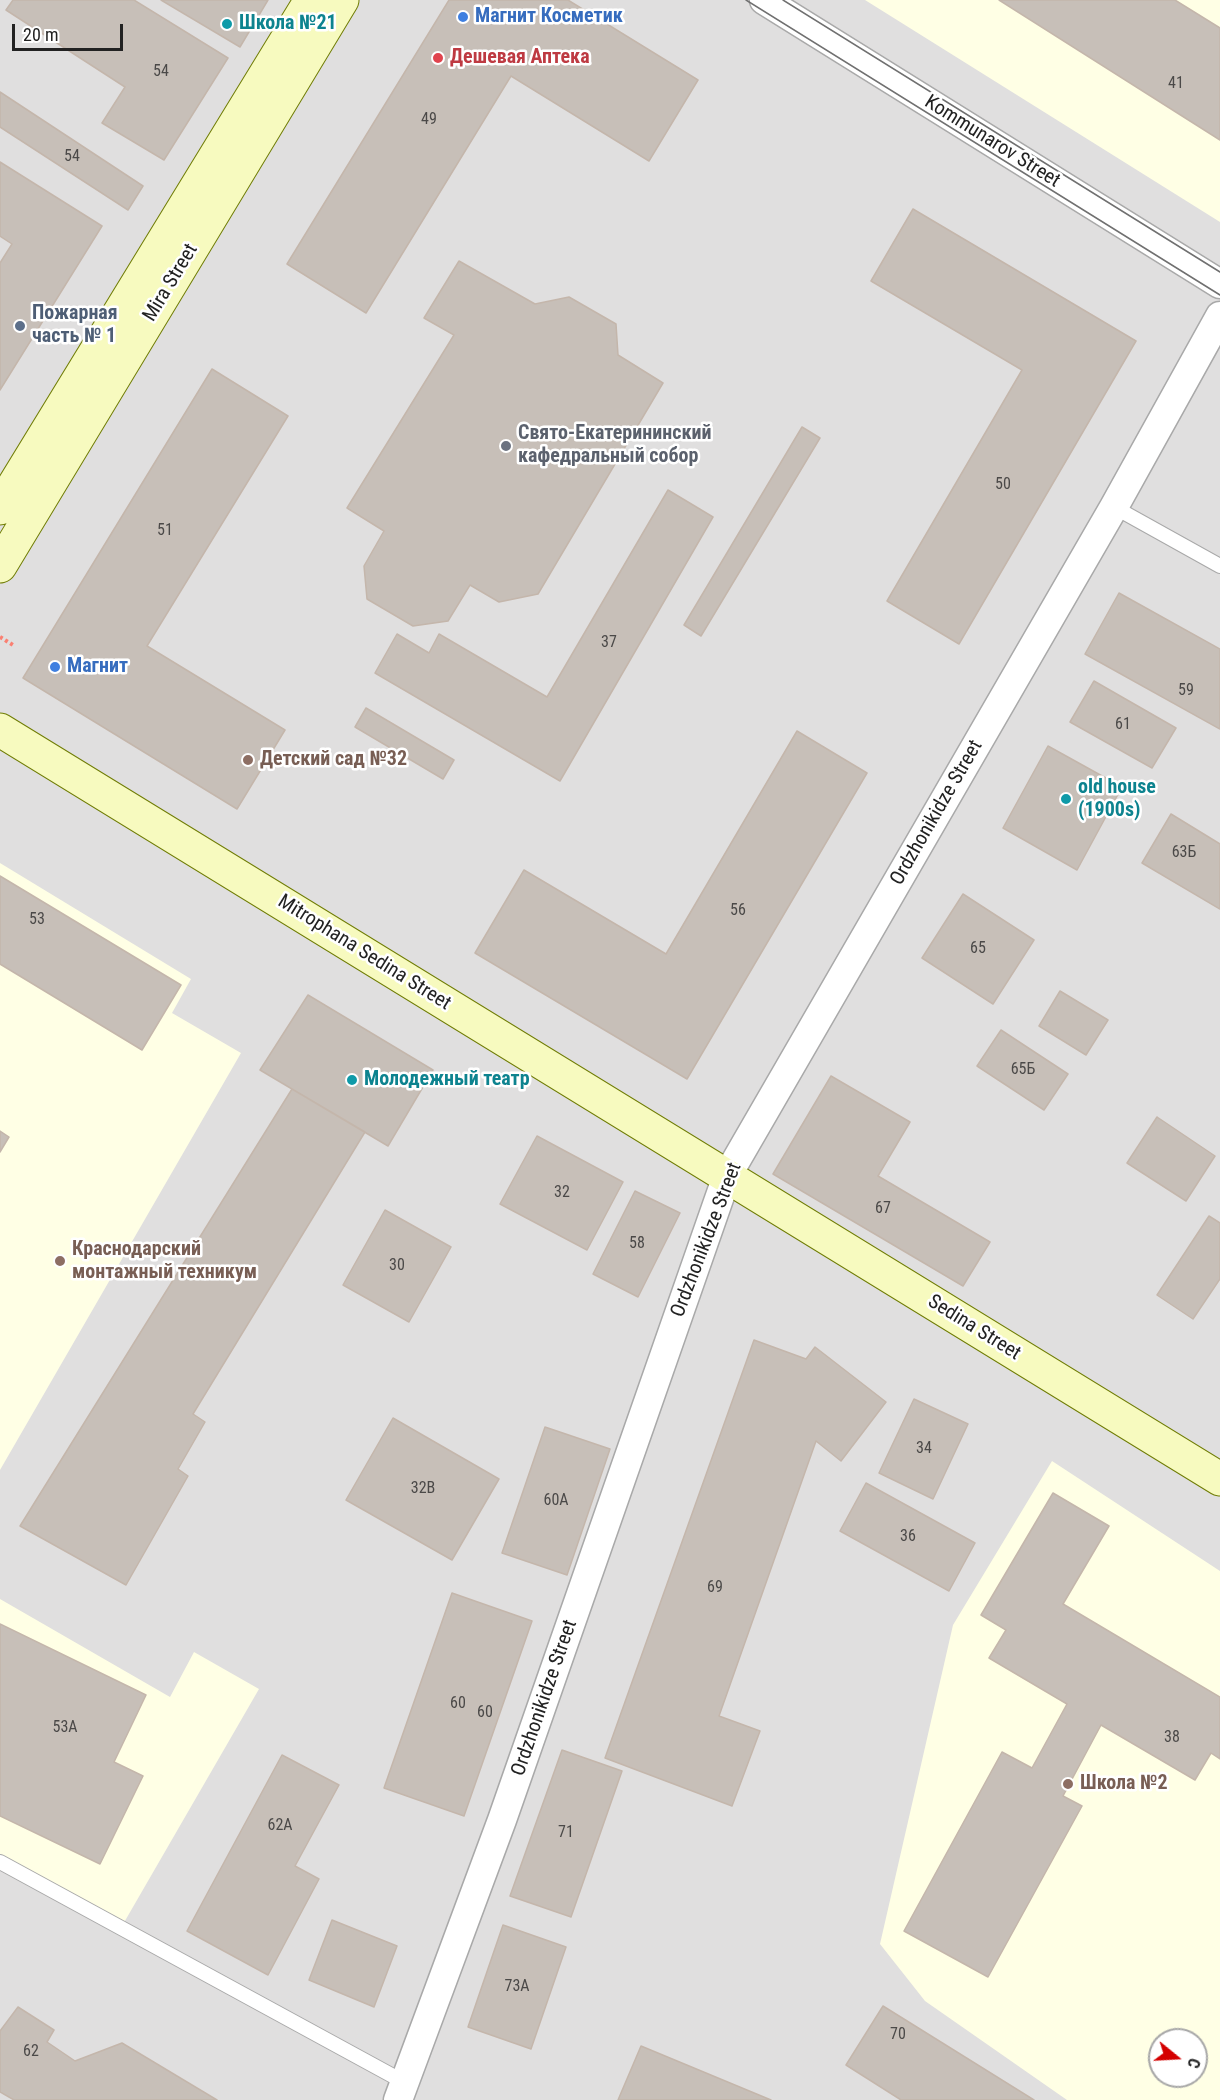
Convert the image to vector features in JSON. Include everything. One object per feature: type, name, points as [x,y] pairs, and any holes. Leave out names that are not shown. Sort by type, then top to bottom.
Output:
[{"type":"main road","name":"Mira Street","points":[[0,508],[310,0]]},
{"type":"main road","name":"Mira Street","points":[[0,566],[342,0]]},
{"type":"main road","name":"Mitrophana Sedina Street","points":[[0,730],[727,1176]]},
{"type":"main road","name":"Sedina Street","points":[[727,1176],[1220,1479]]},
{"type":"street","name":"Kommunarov Street","points":[[764,0],[1220,284]]},
{"type":"street","name":"Ordzhonikidze Street","points":[[401,2091],[502,1820],[727,1176],[1114,507],[1220,316]]},
{"type":"lane","points":[[1114,507],[1220,566]]},
{"type":"lane","points":[[0,1862],[401,2091]]},
{"type":"path","points":[[0,637],[13,645]]},
{"type":"shaded area","points":[[0,0],[1220,0],[1220,2100],[0,2100]]},
{"type":"shaded area","points":[[865,0],[1220,0],[1220,222]]},
{"type":"shaded area","name":"Краснодарский монтажный техникум","points":[[0,863],[191,979],[172,1013],[241,1053],[0,1470]]},
{"type":"shaded area","name":"Школа №2","points":[[1052,1461],[1220,1571],[1220,2100],[1067,2100],[925,2001],[880,1944],[953,1625]]},
{"type":"shaded area","points":[[0,1599],[170,1697],[194,1652],[259,1689],[122,1926],[0,1854]]},
{"type":"building","points":[[13,0],[134,0],[228,58],[164,160],[102,123],[125,87],[6,10]]},
{"type":"building","name":"Школа №21","points":[[161,0],[268,0],[240,47]]},
{"type":"building","points":[[449,0],[568,0],[698,80],[649,161],[511,76],[366,313],[287,264]]},
{"type":"building","points":[[999,0],[1175,0],[1220,28],[1220,140]]},
{"type":"building","points":[[0,92],[143,186],[128,210],[0,127]]},
{"type":"building","name":"Пожарная часть № 1","points":[[0,162],[102,226],[0,390],[0,263],[12,244],[0,236]]},
{"type":"building","points":[[913,209],[1136,341],[959,644],[887,601],[1022,370],[871,281]]},
{"type":"building","name":"Свято-Екатерининский кафедральный собор","points":[[459,261],[535,304],[569,297],[616,324],[618,355],[663,383],[538,594],[499,602],[470,585],[448,621],[413,626],[367,599],[364,566],[384,531],[347,508],[454,335],[424,318]]},
{"type":"building","points":[[212,369],[288,416],[147,646],[285,730],[237,809],[23,678]]},
{"type":"building","points":[[802,427],[820,438],[701,636],[684,625]]},
{"type":"building","points":[[668,490],[713,517],[560,781],[375,673],[397,634],[429,653],[439,634],[547,697]]},
{"type":"building","points":[[1119,593],[1220,649],[1220,729],[1085,654]]},
{"type":"building","points":[[1094,681],[1176,728],[1152,768],[1070,722]]},
{"type":"building","points":[[366,708],[454,760],[443,779],[355,727]]},
{"type":"building","points":[[797,731],[867,773],[687,1079],[475,953],[524,870],[666,954]]},
{"type":"building","points":[[1048,746],[1122,787],[1077,870],[1003,828]]},
{"type":"building","points":[[1171,814],[1220,844],[1220,909],[1142,863]]},
{"type":"building","points":[[0,876],[181,985],[142,1050],[0,964]]},
{"type":"building","points":[[963,894],[1034,940],[993,1004],[922,958]]},
{"type":"building","points":[[1060,991],[1108,1020],[1086,1055],[1039,1026]]},
{"type":"building","name":"Молодежный театр","points":[[308,995],[433,1070],[388,1146],[260,1070]]},
{"type":"building","points":[[1001,1030],[1068,1074],[1044,1110],[977,1066]]},
{"type":"building","points":[[831,1076],[910,1122],[878,1176],[990,1242],[963,1286],[773,1174]]},
{"type":"building","points":[[292,1089],[365,1132],[193,1414],[205,1422],[178,1469],[188,1476],[126,1585],[20,1526]]},
{"type":"building","points":[[1157,1117],[1215,1156],[1186,1201],[1127,1163]]},
{"type":"building","points":[[0,1131],[9,1137],[0,1152]]},
{"type":"building","points":[[537,1136],[623,1182],[587,1250],[500,1204]]},
{"type":"building","points":[[635,1191],[680,1213],[638,1297],[593,1274]]},
{"type":"building","points":[[385,1210],[451,1247],[409,1322],[343,1285]]},
{"type":"building","points":[[1209,1216],[1220,1223],[1220,1279],[1193,1319],[1157,1295]]},
{"type":"building","points":[[754,1340],[806,1359],[815,1347],[886,1402],[841,1461],[816,1441],[719,1716],[760,1731],[732,1806],[605,1758]]},
{"type":"building","points":[[914,1399],[968,1424],[933,1499],[879,1473]]},
{"type":"building","points":[[393,1418],[499,1479],[452,1560],[346,1500]]},
{"type":"building","points":[[545,1427],[610,1449],[567,1575],[502,1553]]},
{"type":"building","points":[[866,1483],[975,1543],[949,1591],[840,1531]]},
{"type":"building","name":"Школа №2","points":[[1053,1493],[1109,1526],[1063,1604],[1220,1697],[1220,1759],[1211,1753],[1195,1780],[1101,1725],[1063,1796],[1082,1806],[988,1977],[904,1931],[1002,1752],[1032,1768],[1067,1704],[989,1658],[1006,1630],[981,1615]]},
{"type":"building","points":[[452,1593],[532,1621],[464,1816],[384,1788]]},
{"type":"building","points":[[0,1624],[146,1695],[114,1762],[143,1776],[100,1864],[0,1816]]},
{"type":"building","points":[[562,1750],[622,1771],[571,1917],[510,1896]]},
{"type":"building","points":[[282,1755],[339,1785],[295,1866],[319,1879],[268,1975],[187,1931]]},
{"type":"building","points":[[332,1920],[397,1946],[374,2007],[309,1980]]},
{"type":"building","points":[[503,1925],[566,1947],[531,2049],[468,2027]]},
{"type":"building","points":[[883,2006],[1034,2100],[901,2100],[846,2065]]},
{"type":"building","points":[[18,2007],[54,2030],[47,2042],[75,2061],[122,2043],[217,2100],[14,2100],[0,2092],[0,2031]]},
{"type":"building","points":[[641,2046],[771,2100],[618,2100]]},
{"type":"tram line","points":[[746,0],[1220,295]]},
{"type":"tram line","points":[[783,0],[1220,272]]},
{"type":"place","name":"Магнит Косметик","points":[[463,17]]},
{"type":"place","name":"Школа №21","points":[[227,24]]},
{"type":"place","name":"Дешевая Аптека","points":[[438,58]]},
{"type":"place","name":"Пожарная часть № 1","points":[[20,326]]},
{"type":"place","name":"Свято-Екатерининский кафедральный собор","points":[[506,446]]},
{"type":"place","name":"Магнит","points":[[55,667]]},
{"type":"place","name":"Детский сад №32","points":[[248,760]]},
{"type":"place","name":"old house (1900s)","points":[[1066,799]]},
{"type":"place","name":"Молодежный театр","points":[[352,1080]]},
{"type":"place","name":"Краснодарский монтажный техникум","points":[[60,1261]]},
{"type":"place","name":"Школа №2","points":[[1068,1784]]}]
